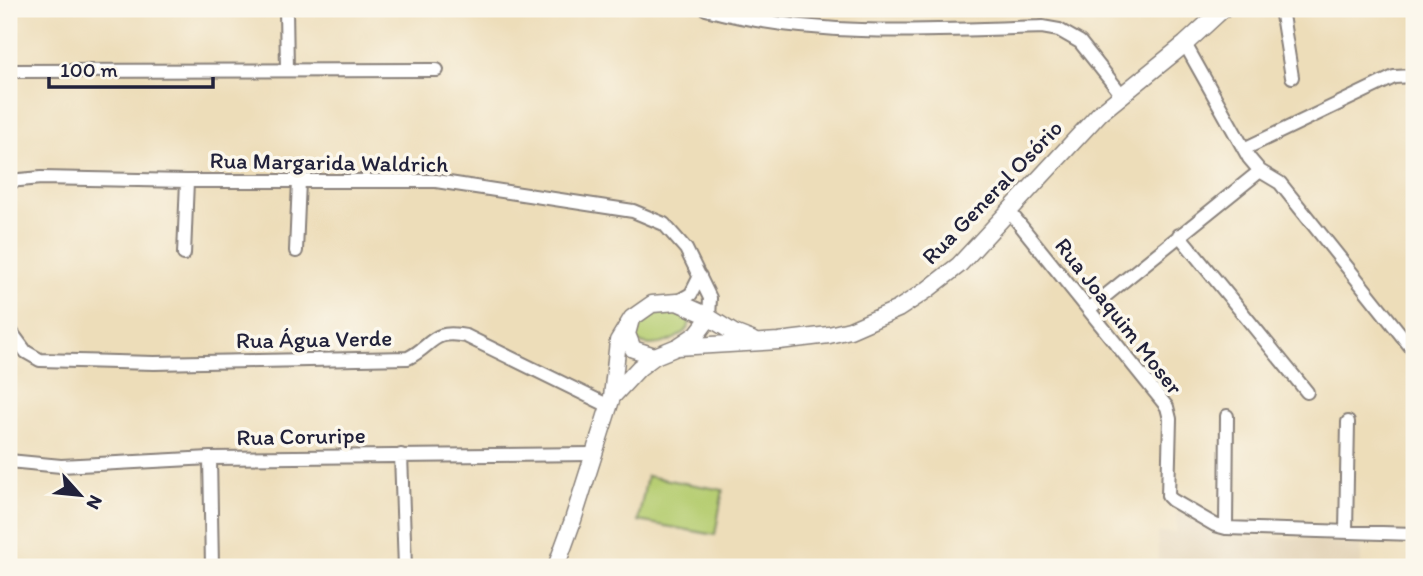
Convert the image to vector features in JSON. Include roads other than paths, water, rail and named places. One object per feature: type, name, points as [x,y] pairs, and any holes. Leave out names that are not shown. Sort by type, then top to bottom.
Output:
[{"type":"main road","name":"Rua General Osório","points":[[611,402],[626,379],[654,356],[677,347],[829,335],[850,330],[898,309],[959,265],[1071,143],[1122,95],[1223,9]]},
{"type":"main road","name":"Rua General Osório","points":[[677,302],[694,309],[705,324],[759,342]]},
{"type":"main road","points":[[654,356],[633,349],[627,334],[632,318],[652,304],[677,302]]},
{"type":"main road","name":"Rua General Osório","points":[[556,567],[611,402],[618,341],[632,318]]},
{"type":"main road","points":[[677,347],[691,339],[705,324]]},
{"type":"street","points":[[286,9],[288,70]]},
{"type":"street","points":[[706,9],[753,19],[875,31],[1042,27],[1059,30],[1080,42],[1122,95]]},
{"type":"street","points":[[1281,9],[1292,77]]},
{"type":"street","points":[[1185,44],[1244,149],[1260,171],[1280,183],[1414,351]]},
{"type":"street","points":[[9,71],[437,70]]},
{"type":"street","points":[[1244,149],[1394,77],[1414,76]]},
{"type":"street","points":[[1089,309],[1260,171]]},
{"type":"street","name":"Rua Margarida Waldrich","points":[[9,181],[41,178],[436,181],[633,211],[664,224],[686,249],[710,298],[705,324]]},
{"type":"street","points":[[184,254],[187,181]]},
{"type":"street","points":[[296,251],[299,181]]},
{"type":"street","name":"Rua Joaquim Moser","points":[[1009,211],[1167,407],[1170,419],[1168,496],[1179,505],[1226,528],[1414,534]]},
{"type":"street","points":[[1179,235],[1307,393]]},
{"type":"street","points":[[677,302],[691,294],[700,276]]},
{"type":"street","name":"Rua Água Verde","points":[[9,329],[26,352],[40,360],[154,363],[408,358],[442,334],[453,333],[466,336],[611,402]]},
{"type":"street","points":[[1226,528],[1227,416]]},
{"type":"street","points":[[1346,532],[1348,422]]},
{"type":"street","name":"Rua Coruripe","points":[[9,461],[74,465],[210,458],[593,454]]},
{"type":"street","points":[[401,455],[405,567]]},
{"type":"street","points":[[210,458],[212,566]]}]
